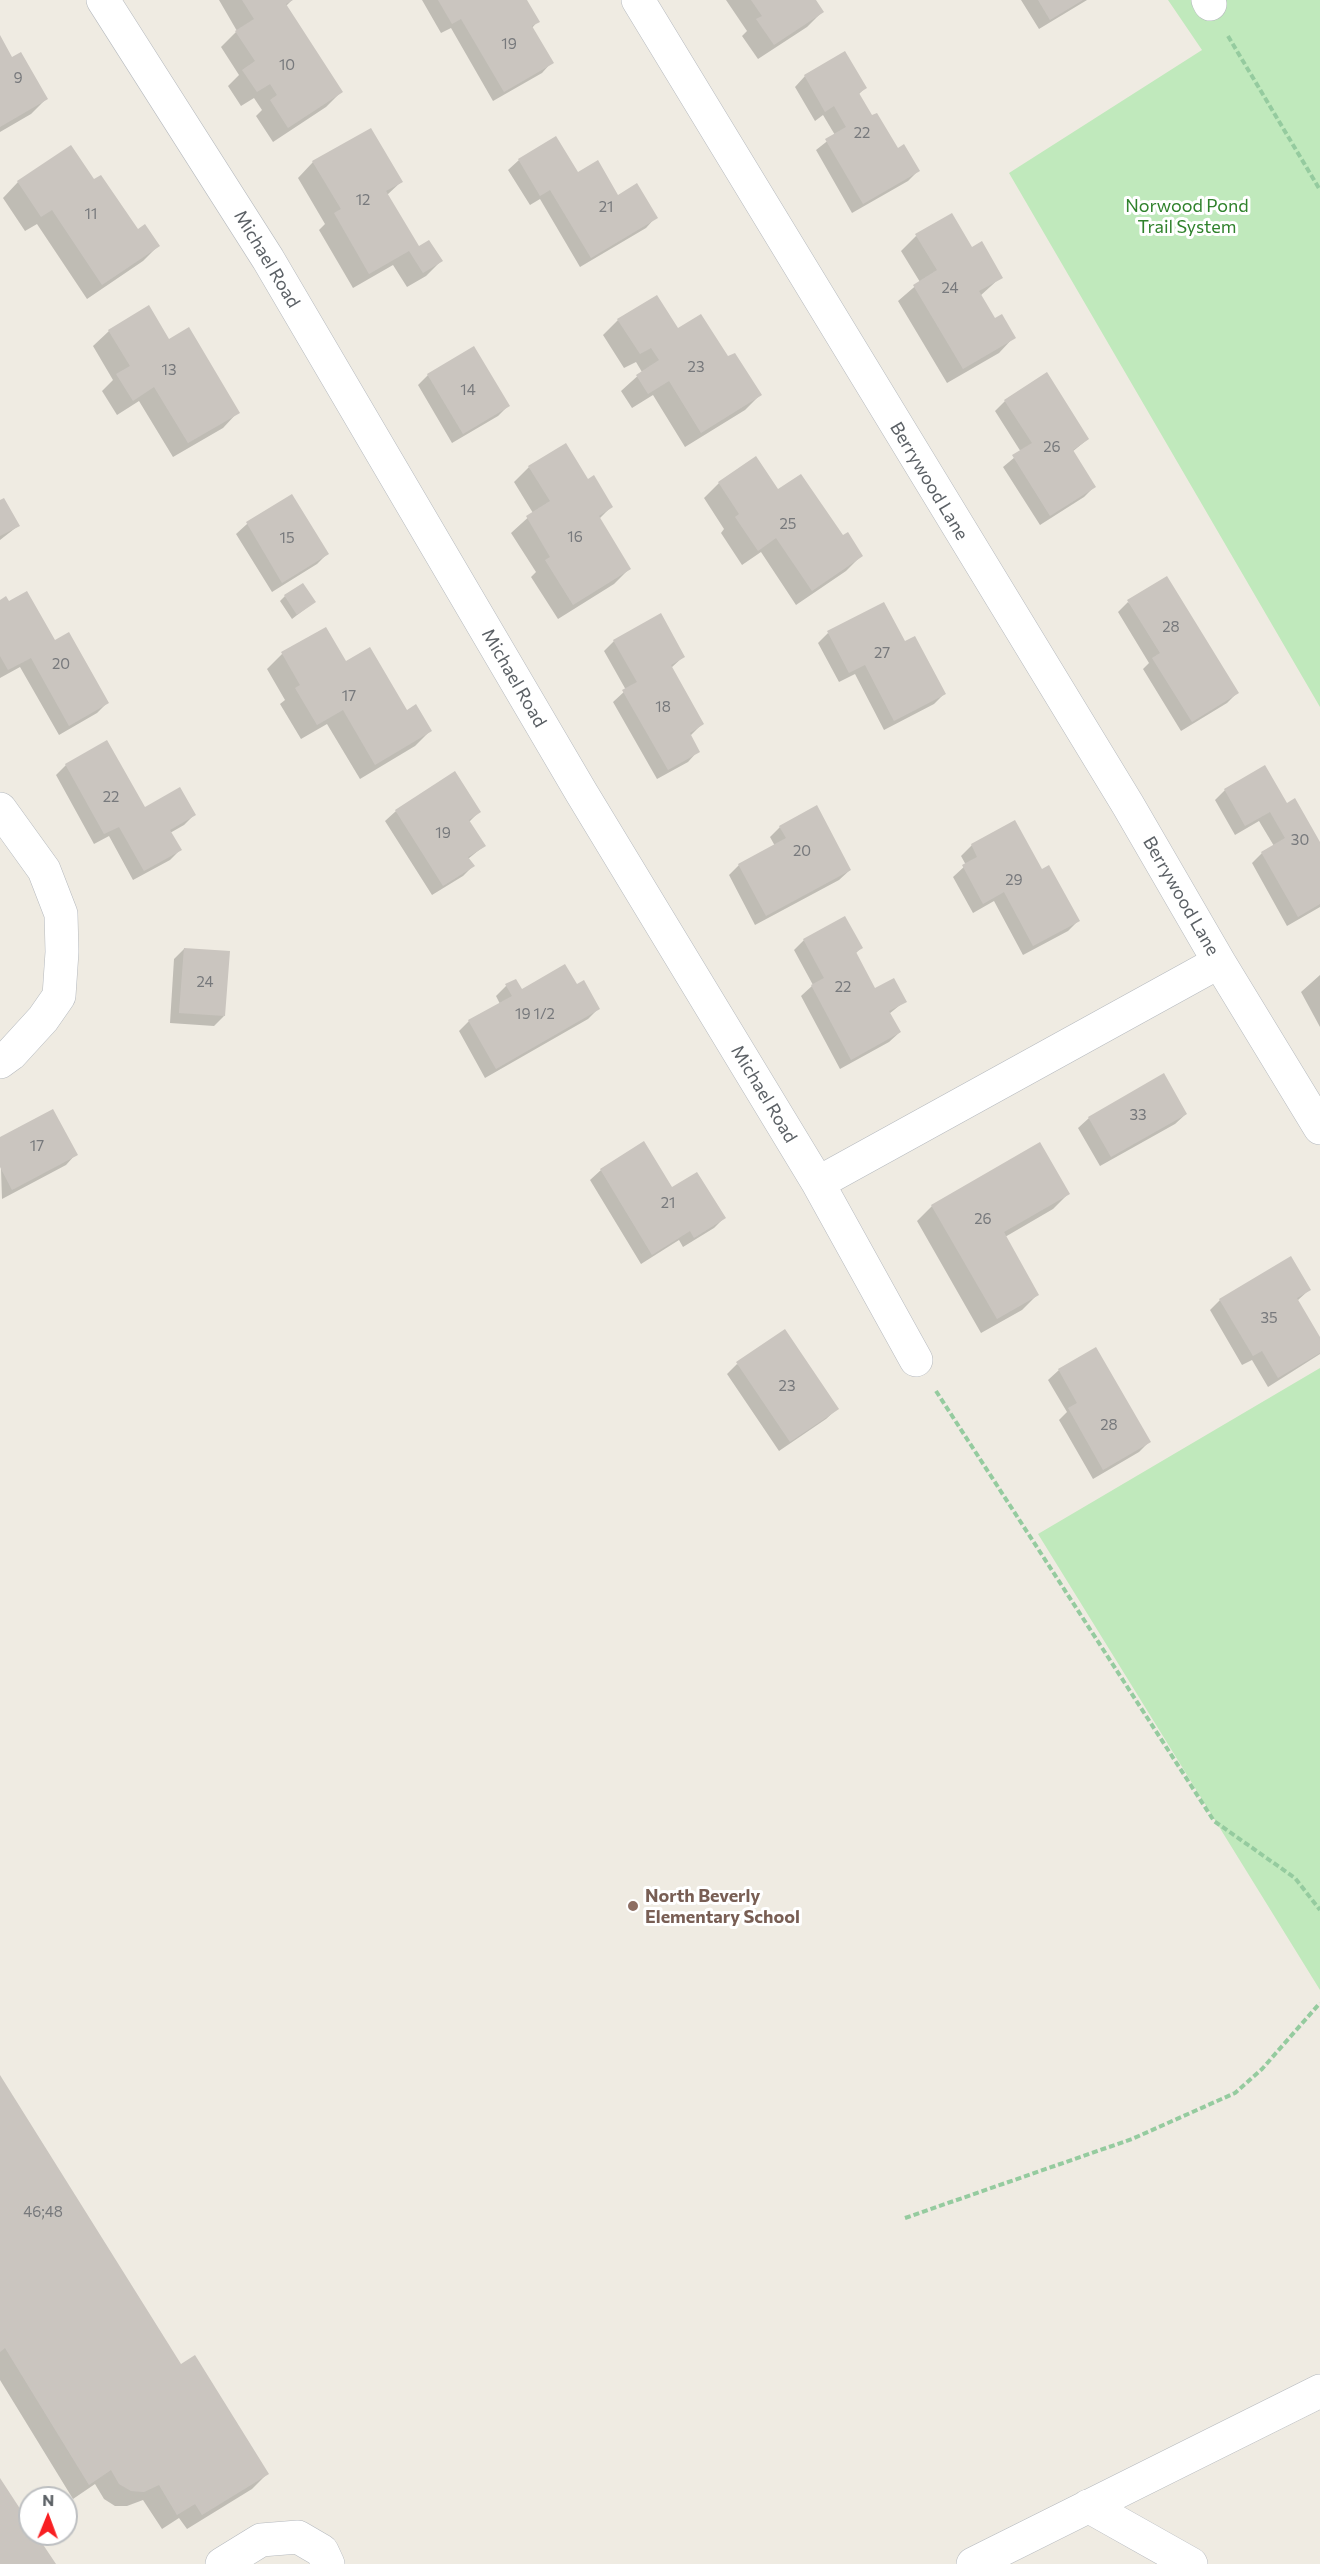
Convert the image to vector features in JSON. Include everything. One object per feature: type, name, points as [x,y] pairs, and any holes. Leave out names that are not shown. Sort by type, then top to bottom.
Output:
[{"type":"street","name":"Michael Road","points":[[103,0],[268,259],[568,771],[818,1183],[916,1360]]},
{"type":"street","name":"Berrywood Lane","points":[[638,0],[1128,805],[1219,962],[1320,1128]]},
{"type":"street","points":[[0,809],[44,870],[61,914],[62,952],[59,996],[43,1019],[11,1054],[0,1062]]},
{"type":"street","name":"Berrywood Lane","points":[[818,1183],[1219,962]]},
{"type":"street","points":[[973,2564],[1320,2391]]},
{"type":"street","points":[[1088,2506],[1191,2564]]},
{"type":"street","points":[[222,2564],[261,2540],[298,2537],[322,2551],[328,2564]]},
{"type":"path","points":[[1209,2],[1320,190]]},
{"type":"path","points":[[916,1360],[1214,1821],[1295,1878],[1320,1910]]},
{"type":"path","points":[[905,2218],[1132,2139],[1235,2093],[1262,2069],[1320,2003]]},
{"type":"green space","name":"Norwood Pond Trail System","points":[[1168,0],[1320,0],[1320,707],[1009,173],[1202,50]]},
{"type":"green space","points":[[1320,1368],[1320,1990],[1038,1534]]},
{"type":"building","points":[[242,0],[293,0],[286,4],[343,92],[288,128],[270,100],[277,95],[270,84],[257,92],[242,70],[255,61],[235,31],[254,19]]},
{"type":"building","points":[[438,0],[527,0],[540,22],[532,26],[554,63],[504,92],[461,19],[452,24]]},
{"type":"building","points":[[751,0],[816,0],[824,12],[774,45],[756,19],[762,16]]},
{"type":"building","points":[[1038,0],[1083,0],[1050,20]]},
{"type":"building","points":[[0,35],[12,57],[21,52],[48,99],[0,127]]},
{"type":"building","points":[[845,51],[867,88],[859,93],[872,115],[877,113],[898,148],[904,144],[920,171],[863,204],[825,139],[846,127],[834,106],[825,112],[804,75]]},
{"type":"building","points":[[371,128],[403,182],[386,191],[419,246],[429,240],[443,261],[423,273],[409,251],[369,274],[334,213],[341,209],[312,161]]},
{"type":"building","points":[[556,136],[578,172],[598,160],[618,195],[637,183],[658,218],[591,258],[550,190],[540,196],[518,159]]},
{"type":"building","points":[[71,145],[94,179],[101,175],[138,229],[145,224],[160,246],[102,285],[52,210],[41,217],[17,181]]},
{"type":"building","points":[[952,213],[972,247],[982,241],[1003,278],[979,291],[995,318],[1002,314],[1016,338],[963,369],[913,285],[937,270],[915,234]]},
{"type":"building","points":[[657,295],[678,328],[701,314],[728,356],[735,353],[762,395],[701,433],[669,381],[648,394],[636,375],[659,360],[651,348],[640,354],[617,319]]},
{"type":"building","points":[[149,305],[169,339],[189,327],[240,413],[188,443],[154,387],[133,401],[116,374],[130,366],[108,330]]},
{"type":"building","points":[[474,346],[510,406],[463,434],[427,374]]},
{"type":"building","points":[[1047,372],[1089,439],[1073,450],[1096,487],[1050,516],[1012,455],[1032,443],[1004,400]]},
{"type":"building","points":[[566,443],[588,479],[594,475],[613,507],[599,516],[631,569],[573,605],[545,560],[550,557],[526,516],[550,501],[528,466]]},
{"type":"building","points":[[756,456],[778,489],[801,474],[843,535],[848,532],[863,556],[812,591],[776,538],[758,551],[735,517],[739,514],[718,482]]},
{"type":"building","points":[[292,494],[329,554],[282,583],[246,522]]},
{"type":"building","points":[[4,498],[20,526],[0,536],[0,500]]},
{"type":"building","points":[[1167,576],[1239,693],[1192,722],[1152,658],[1160,653],[1127,600]]},
{"type":"building","points":[[303,583],[316,602],[297,615],[284,595]]},
{"type":"building","points":[[27,591],[55,640],[69,632],[109,703],[69,726],[31,658],[8,670],[0,656],[0,600],[6,596],[9,601]]},
{"type":"building","points":[[884,602],[905,641],[915,636],[946,694],[894,721],[865,665],[849,673],[827,631]]},
{"type":"building","points":[[661,613],[685,657],[671,665],[704,724],[690,733],[700,752],[668,770],[622,690],[637,682],[613,640]]},
{"type":"building","points":[[326,627],[346,661],[370,647],[407,710],[416,704],[432,731],[375,765],[343,710],[317,725],[295,688],[300,685],[281,652]]},
{"type":"building","points":[[107,740],[145,807],[180,787],[196,815],[170,830],[182,850],[144,871],[119,827],[104,834],[65,764]]},
{"type":"building","points":[[1265,765],[1287,803],[1295,798],[1320,842],[1320,904],[1298,917],[1261,852],[1285,838],[1270,812],[1245,826],[1224,789]]},
{"type":"building","points":[[455,771],[481,812],[469,820],[486,846],[468,857],[475,866],[443,886],[395,810]]},
{"type":"building","points":[[817,805],[851,870],[766,916],[738,864],[786,838],[779,826]]},
{"type":"building","points":[[1015,820],[1042,869],[1049,865],[1080,921],[1033,946],[1004,892],[983,904],[962,865],[977,857],[971,844]]},
{"type":"building","points":[[845,916],[863,948],[856,952],[875,988],[894,978],[907,1002],[889,1011],[901,1032],[851,1060],[811,985],[824,978],[803,939]]},
{"type":"building","points":[[184,948],[230,951],[225,1016],[179,1013]]},
{"type":"building","points":[[565,964],[577,984],[584,980],[600,1009],[496,1069],[468,1020],[512,996],[505,984],[516,979],[522,989]]},
{"type":"building","points":[[1164,1073],[1187,1114],[1111,1157],[1088,1117]]},
{"type":"building","points":[[53,1109],[78,1155],[12,1190],[0,1167],[0,1137]]},
{"type":"building","points":[[644,1141],[672,1187],[697,1172],[726,1218],[694,1238],[690,1231],[652,1255],[600,1169]]},
{"type":"building","points":[[1040,1142],[1070,1194],[1004,1232],[1039,1295],[997,1319],[931,1205]]},
{"type":"building","points":[[1291,1256],[1311,1290],[1297,1298],[1320,1337],[1320,1353],[1278,1378],[1262,1351],[1253,1356],[1219,1299]]},
{"type":"building","points":[[785,1329],[839,1409],[790,1442],[736,1362]]},
{"type":"building","points":[[1096,1347],[1151,1442],[1103,1470],[1068,1408],[1077,1403],[1058,1369]]},
{"type":"building","points":[[0,2075],[181,2364],[195,2355],[269,2474],[202,2515],[195,2504],[177,2515],[159,2485],[144,2492],[131,2491],[119,2484],[111,2470],[89,2485],[5,2348],[0,2352]]},
{"type":"building","points":[[0,2478],[18,2506],[18,2546],[44,2546],[56,2564],[0,2564]]},
{"type":"place","name":"North Beverly Elementary School","points":[[633,1906]]}]
